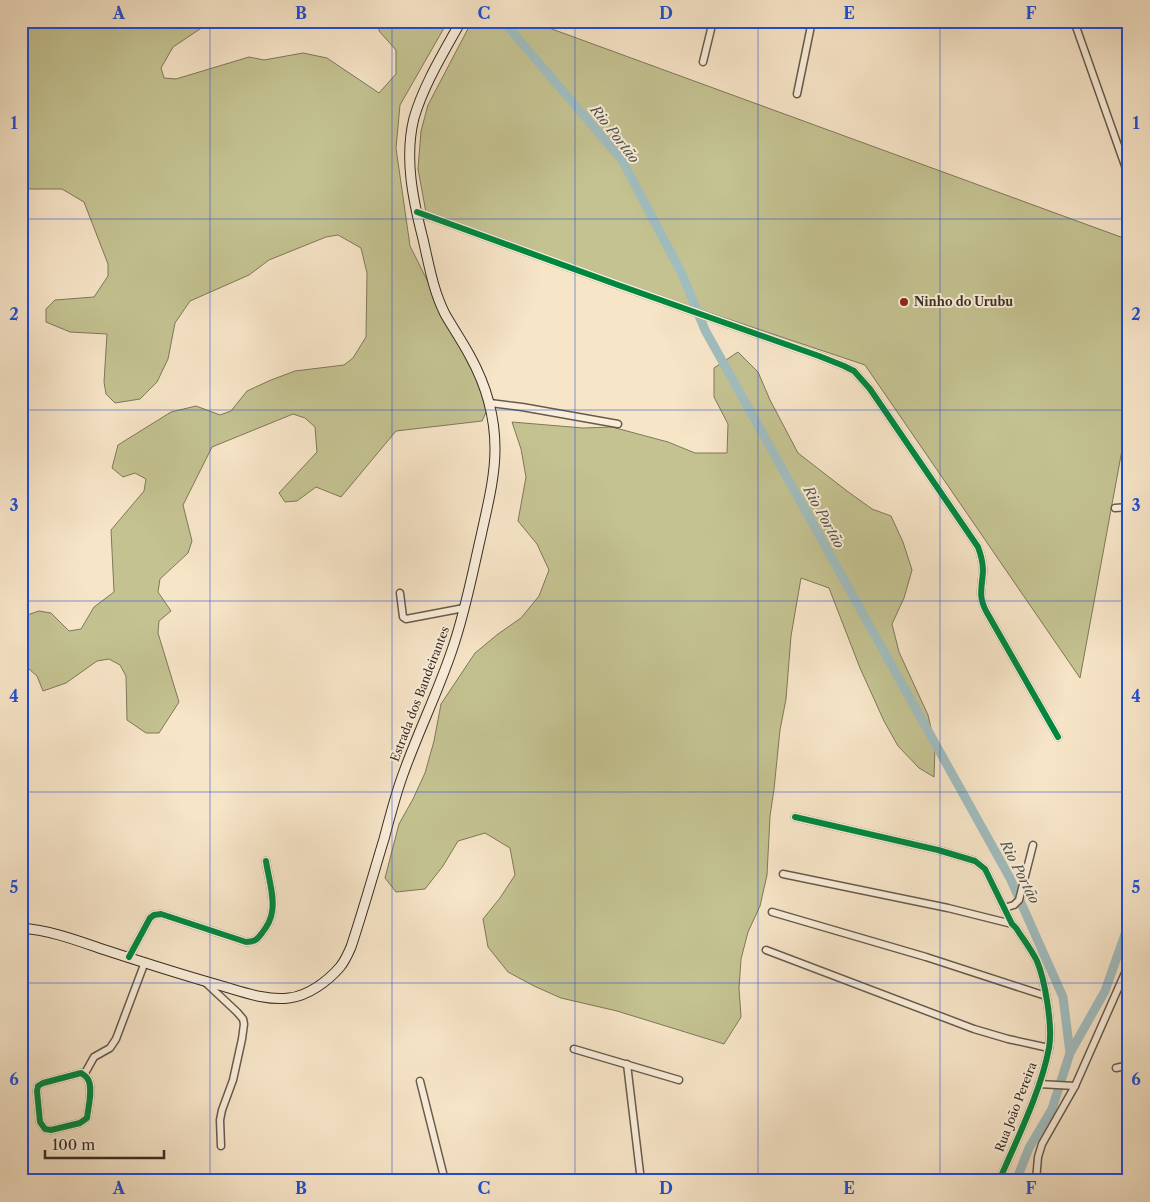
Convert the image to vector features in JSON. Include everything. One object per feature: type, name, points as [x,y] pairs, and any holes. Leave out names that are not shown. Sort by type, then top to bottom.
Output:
[{"type":"main road","name":"Estrada dos Bandeirantes","points":[[21,928],[56,934],[204,982],[271,998],[299,996],[312,990],[341,966],[351,947],[400,782],[447,664],[464,608],[487,509],[494,468],[494,432],[490,403],[471,357],[440,304],[433,284],[417,212],[409,161],[414,117],[428,82],[462,21]]},
{"type":"street","points":[[703,62],[713,21]]},
{"type":"street","points":[[797,94],[812,21]]},
{"type":"street","points":[[1074,21],[1129,177]]},
{"type":"street","points":[[417,212],[705,315],[854,371],[870,389],[978,547],[982,557],[983,571],[981,602],[1058,737]]},
{"type":"street","points":[[490,403],[618,424]]},
{"type":"street","points":[[1115,508],[1129,507]]},
{"type":"street","points":[[400,593],[403,617],[406,619],[464,608]]},
{"type":"street","name":"Rua João Pereira","points":[[796,817],[938,850],[975,861],[985,869],[1014,926],[1037,961],[1046,996],[1050,1037],[1049,1048],[1039,1084],[1000,1181]]},
{"type":"street","points":[[1004,908],[1014,905],[1019,900],[1033,846]]},
{"type":"street","points":[[129,957],[150,918],[161,914],[246,942],[257,940],[272,913],[266,861]]},
{"type":"street","points":[[784,874],[938,906],[1014,926]]},
{"type":"street","points":[[772,912],[926,957],[1046,996]]},
{"type":"street","points":[[766,950],[974,1029],[1049,1048]]},
{"type":"street","points":[[84,1075],[94,1058],[110,1048],[116,1038],[145,962]]},
{"type":"street","points":[[1036,1181],[1038,1156],[1042,1144],[1075,1086],[1129,964]]},
{"type":"street","points":[[204,982],[237,1012],[244,1024],[233,1080],[220,1120],[221,1146]]},
{"type":"street","points":[[574,1049],[679,1080]]},
{"type":"street","points":[[627,1064],[641,1181]]},
{"type":"street","points":[[1116,1068],[1129,1065]]},
{"type":"street","points":[[81,1073],[84,1075],[90,1084],[87,1118],[80,1123],[51,1130],[45,1129],[40,1122],[36,1090],[38,1086],[42,1083],[81,1073]]},
{"type":"street","points":[[420,1081],[445,1181]]},
{"type":"street","points":[[1039,1084],[1075,1086]]},
{"type":"shaded area","points":[[21,21],[212,21],[173,47],[161,68],[164,78],[176,79],[249,57],[264,60],[303,53],[327,58],[379,93],[396,74],[396,50],[379,31],[379,21],[448,21],[400,105],[396,148],[410,246],[482,390],[488,408],[482,421],[396,431],[341,497],[316,487],[297,501],[285,502],[279,493],[317,452],[315,427],[305,418],[293,414],[212,447],[183,505],[192,541],[188,553],[160,579],[158,592],[171,611],[159,621],[158,633],[179,702],[159,733],[146,733],[127,720],[126,676],[120,665],[109,659],[97,661],[66,683],[43,691],[37,676],[21,662],[21,623],[27,615],[39,611],[51,613],[69,631],[81,629],[94,607],[114,592],[111,530],[144,491],[146,479],[135,473],[123,477],[112,468],[118,445],[171,412],[196,406],[220,415],[231,411],[247,391],[271,380],[295,371],[344,365],[353,358],[366,337],[367,273],[361,248],[338,235],[326,237],[269,260],[249,275],[190,301],[175,323],[168,359],[157,382],[140,399],[115,403],[106,394],[104,382],[107,334],[70,332],[46,322],[46,309],[55,300],[94,297],[108,276],[108,264],[84,202],[62,189],[21,189]]},
{"type":"shaded area","name":"Ninho do Urubu","points":[[472,21],[530,21],[1129,240],[1129,412],[1080,678],[865,365],[427,218],[418,169],[421,131],[428,105]]},
{"type":"shaded area","points":[[738,352],[758,372],[770,400],[798,453],[872,509],[891,516],[903,542],[912,570],[904,598],[892,624],[899,652],[928,715],[935,746],[934,777],[919,768],[898,746],[884,721],[860,668],[829,588],[801,578],[791,636],[786,699],[780,730],[770,816],[767,875],[760,906],[748,932],[741,959],[739,988],[741,1017],[724,1044],[617,1011],[561,998],[508,972],[488,947],[483,919],[515,875],[510,848],[485,833],[458,841],[443,866],[425,889],[396,892],[385,878],[399,824],[425,773],[434,741],[441,704],[475,653],[521,618],[539,596],[549,570],[537,544],[518,521],[526,477],[521,449],[512,422],[583,428],[612,427],[668,442],[695,453],[727,453],[728,424],[714,397],[714,368]]},
{"type":"waterway","name":"Rio Portão","points":[[503,21],[622,160],[682,274],[705,330],[1010,878],[1063,997],[1070,1053]]},
{"type":"waterway","name":"Rio Portão","points":[[1016,1181],[1029,1148],[1052,1109],[1070,1053],[1105,991],[1129,923]]},
{"type":"cycle path","points":[[417,212],[819,356],[854,371],[870,389],[978,547],[983,565],[981,591],[986,611],[1058,737]]},
{"type":"cycle path","points":[[795,817],[938,850],[975,861],[985,869],[1012,924],[1035,957],[1043,980],[1047,1004],[1050,1028],[1049,1048],[1034,1098],[999,1181]]},
{"type":"cycle path","points":[[129,957],[150,918],[161,914],[246,942],[257,939],[271,918],[273,906],[266,861]]},
{"type":"cycle path","points":[[81,1073],[87,1077],[90,1086],[87,1118],[80,1123],[51,1130],[45,1129],[40,1122],[38,1086],[81,1073]]},
{"type":"place","name":"Ninho do Urubu","points":[[904,302]]}]
